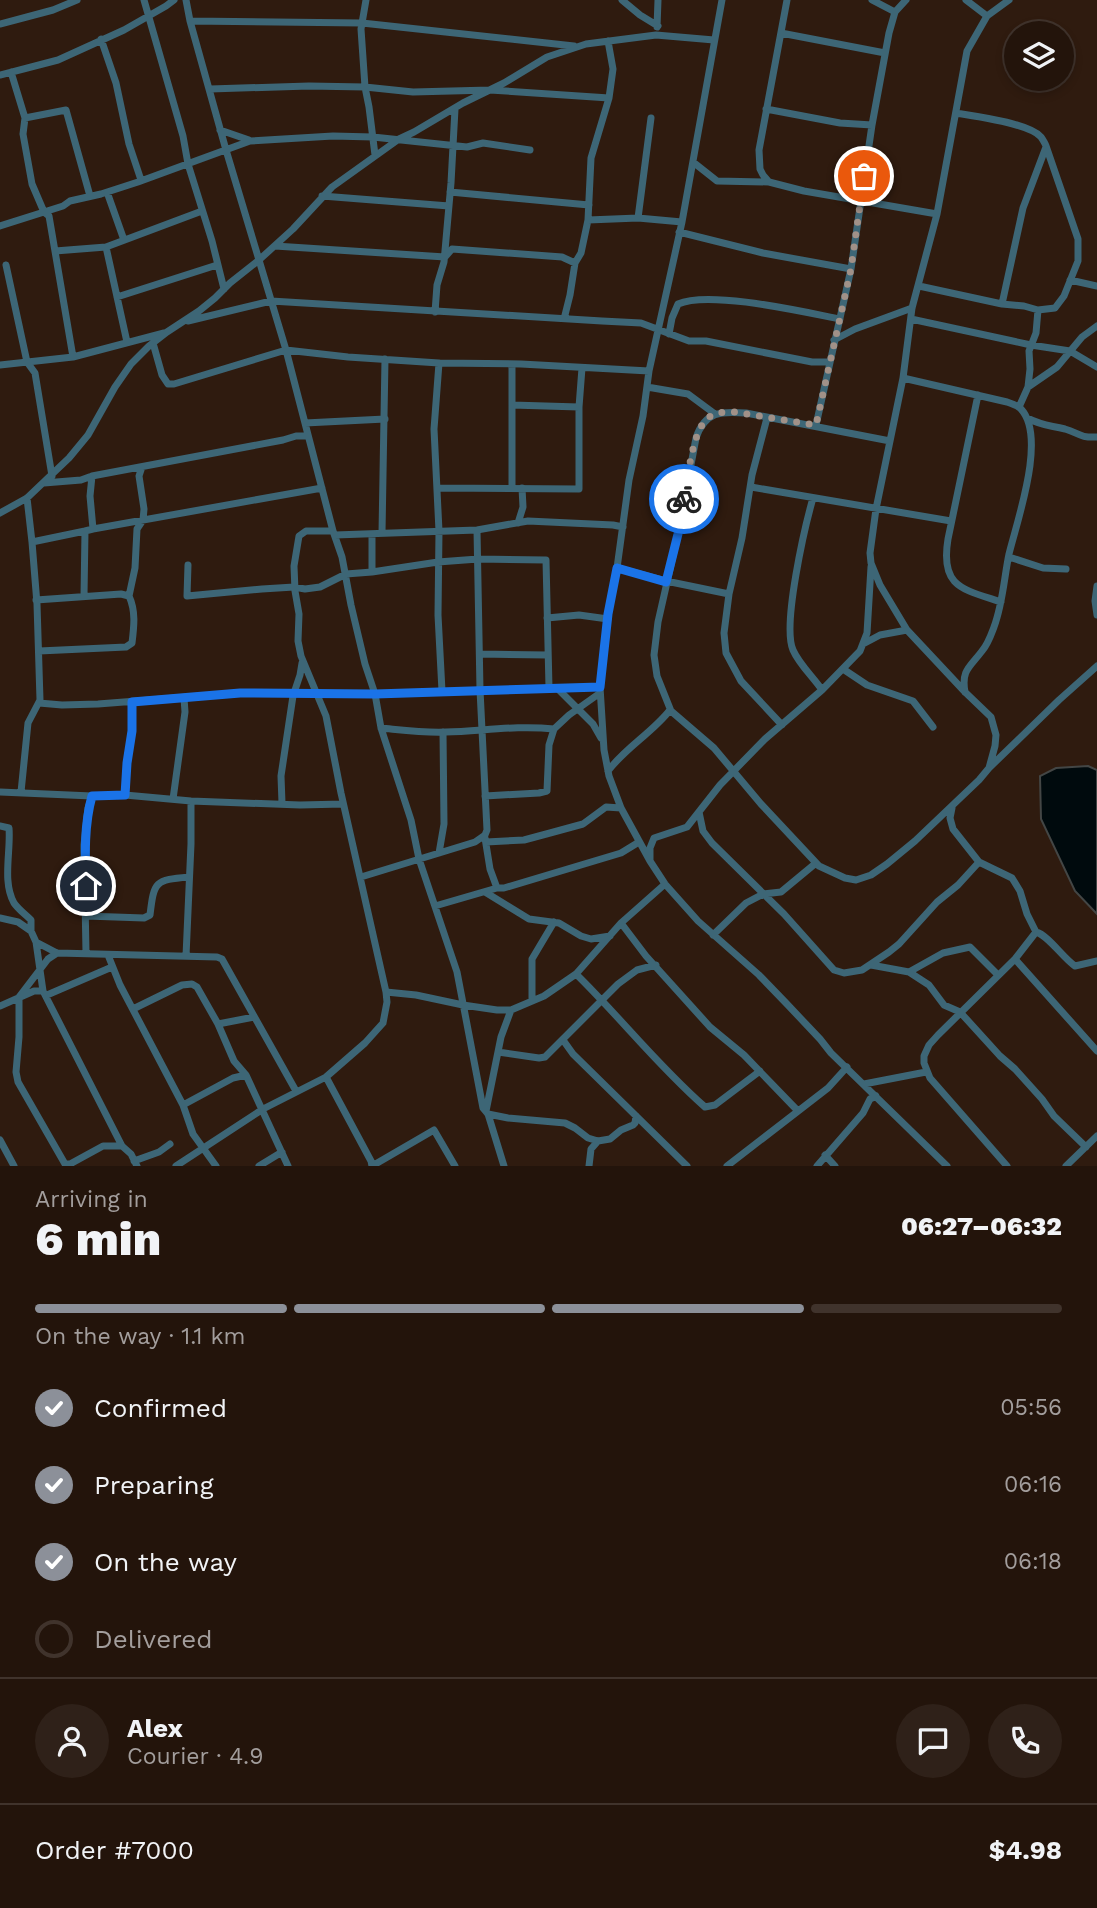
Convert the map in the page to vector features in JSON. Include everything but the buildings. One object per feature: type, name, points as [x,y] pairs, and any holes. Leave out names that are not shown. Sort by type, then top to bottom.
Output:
[{"type":"street","points":[[0,24],[77,0]]},
{"type":"street","points":[[145,0],[224,289]]},
{"type":"street","points":[[0,75],[58,60],[124,30],[174,0]]},
{"type":"street","points":[[187,0],[190,22],[286,350],[346,574],[381,728],[411,820],[419,859],[457,972],[483,1108],[504,1166]]},
{"type":"street","points":[[366,0],[361,29],[365,87],[375,155]]},
{"type":"street","points":[[622,0],[658,26]]},
{"type":"street","points":[[656,35],[658,0]]},
{"type":"street","points":[[722,0],[682,222],[649,371],[608,618],[600,690],[608,771],[621,808],[665,884],[698,920],[759,975],[831,1053],[947,1166]]},
{"type":"street","points":[[769,182],[763,175],[759,150],[787,0]]},
{"type":"street","points":[[872,0],[895,12]]},
{"type":"street","points":[[816,425],[851,269],[872,125],[889,33],[895,12],[906,0]]},
{"type":"street","points":[[966,0],[987,16]]},
{"type":"street","points":[[650,861],[650,848],[654,838],[687,827],[720,785],[765,739],[822,690],[860,651],[867,633],[870,553],[876,509],[902,378],[912,308],[937,215],[967,51],[987,16],[1009,0]]},
{"type":"street","points":[[190,22],[362,23],[578,46]]},
{"type":"street","points":[[781,33],[885,53]]},
{"type":"street","points":[[0,513],[27,498],[44,483],[88,435],[131,364],[153,343],[185,322],[259,260],[293,229],[322,196],[399,139],[547,57],[578,46],[656,35],[714,40]]},
{"type":"street","points":[[101,39],[116,83],[129,144],[142,180]]},
{"type":"street","points":[[564,319],[575,263],[581,253],[588,220],[591,158],[609,98],[612,69],[608,41]]},
{"type":"street","points":[[12,72],[25,118],[23,134],[32,184],[44,212],[49,216],[73,357]]},
{"type":"street","points":[[210,89],[365,87],[413,92],[489,90],[609,98]]},
{"type":"street","points":[[435,312],[437,285],[445,257],[455,108]]},
{"type":"street","points":[[766,109],[840,123],[872,125]]},
{"type":"street","points":[[25,118],[66,110],[90,196]]},
{"type":"street","points":[[919,286],[1038,310],[1055,308],[1064,296],[1078,261],[1078,239],[1046,146],[1040,136],[1001,121],[956,113]]},
{"type":"street","points":[[638,218],[650,118]]},
{"type":"street","points":[[220,130],[250,141]]},
{"type":"street","points":[[0,226],[63,206],[70,201],[107,192],[250,141],[333,136],[399,139],[467,147],[483,143],[530,150]]},
{"type":"street","points":[[1002,304],[1023,208],[1046,146]]},
{"type":"street","points":[[693,162],[717,181],[769,182],[937,215]]},
{"type":"street","points":[[107,192],[124,240]]},
{"type":"street","points":[[450,192],[589,205]]},
{"type":"street","points":[[322,196],[449,206]]},
{"type":"street","points":[[55,251],[106,247],[202,211]]},
{"type":"street","points":[[588,220],[638,218],[682,222]]},
{"type":"street","points":[[679,232],[763,253],[851,269]]},
{"type":"street","points":[[275,246],[445,257]]},
{"type":"street","points":[[106,247],[127,342]]},
{"type":"street","points":[[445,257],[452,249],[562,257],[575,263]]},
{"type":"street","points":[[6,265],[27,362],[34,373],[52,475]]},
{"type":"street","points":[[117,297],[217,265]]},
{"type":"street","points":[[1070,281],[1097,286]]},
{"type":"street","points":[[669,334],[678,304],[694,299],[758,305],[840,319]]},
{"type":"street","points":[[185,322],[271,301],[641,323],[689,341],[706,341],[812,362],[830,362]]},
{"type":"street","points":[[834,340],[855,329],[912,308]]},
{"type":"street","points":[[1020,407],[1028,387],[1031,345],[1036,333],[1038,310]]},
{"type":"street","points":[[911,318],[1070,351],[1097,367]]},
{"type":"street","points":[[1028,387],[1048,374],[1082,337],[1097,326]]},
{"type":"street","points":[[0,365],[73,357],[167,332]]},
{"type":"street","points":[[153,343],[162,375],[168,384],[286,350],[439,363],[649,371]]},
{"type":"street","points":[[382,533],[385,359]]},
{"type":"street","points":[[439,363],[434,429],[442,691]]},
{"type":"street","points":[[512,364],[512,488]]},
{"type":"street","points":[[437,488],[579,489],[582,368]]},
{"type":"street","points":[[902,378],[1020,407],[1027,418],[1031,436],[1031,458],[1001,602],[988,641],[964,674],[966,693]]},
{"type":"street","points":[[647,387],[688,394],[715,414]]},
{"type":"street","points":[[978,395],[951,522],[945,555],[946,568],[957,584],[1001,602]]},
{"type":"street","points":[[512,405],[579,407]]},
{"type":"street","points":[[890,441],[816,425],[735,412],[715,414],[703,423],[696,438],[658,622],[654,655],[657,676],[670,710],[710,743],[761,804],[816,863],[829,872],[856,880],[865,878],[887,864],[915,841],[1097,666]]},
{"type":"street","points":[[767,418],[754,467],[724,633],[726,653],[741,681],[782,724]]},
{"type":"street","points":[[1027,418],[1042,426],[1070,431],[1077,436],[1097,437]]},
{"type":"street","points":[[305,423],[385,419]]},
{"type":"street","points":[[44,483],[81,480],[296,436],[308,436]]},
{"type":"street","points":[[38,651],[126,646],[132,643],[134,624],[130,596],[137,529],[143,520],[139,476],[142,467]]},
{"type":"street","points":[[85,596],[92,477]]},
{"type":"street","points":[[751,487],[951,522]]},
{"type":"street","points":[[33,542],[322,488]]},
{"type":"street","points":[[518,523],[523,507],[522,488]]},
{"type":"street","points":[[21,792],[28,723],[39,703],[40,671],[33,542],[27,498]]},
{"type":"street","points":[[813,498],[795,583],[790,636],[793,650],[822,690]]},
{"type":"street","points":[[282,803],[281,776],[294,694],[301,671],[294,566],[301,534],[306,531],[372,534],[477,530],[528,521],[622,527]]},
{"type":"street","points":[[477,530],[485,839],[490,869],[497,888]]},
{"type":"street","points":[[372,534],[372,572]]},
{"type":"street","points":[[1009,557],[1043,568],[1066,569]]},
{"type":"street","points":[[188,565],[187,596],[320,587],[346,574],[438,562],[478,559],[546,560],[548,655],[553,688],[593,724],[603,741]]},
{"type":"street","points":[[871,563],[880,585],[907,629],[991,717],[996,735],[989,768]]},
{"type":"street","points":[[617,568],[666,582],[729,594]]},
{"type":"street","points":[[1097,586],[1097,615]]},
{"type":"street","points":[[36,600],[121,594],[130,596]]},
{"type":"street","points":[[547,618],[579,615],[608,618]]},
{"type":"street","points":[[862,644],[880,635],[907,629]]},
{"type":"street","points":[[480,654],[548,655]]},
{"type":"street","points":[[176,1166],[263,1109],[326,1077],[365,1043],[383,1023],[386,992],[326,716],[301,656]]},
{"type":"street","points":[[843,669],[867,685],[913,701],[933,727]]},
{"type":"street","points":[[39,703],[62,705],[132,702],[240,693],[375,694],[553,688],[600,690]]},
{"type":"street","points":[[485,796],[547,791],[549,745],[554,729],[600,690]]},
{"type":"street","points":[[173,799],[185,712],[184,698]]},
{"type":"street","points":[[125,795],[132,731],[132,702]]},
{"type":"street","points":[[608,771],[618,757],[659,724],[670,710]]},
{"type":"street","points":[[381,728],[443,732],[537,727],[554,729]]},
{"type":"street","points":[[439,853],[444,824],[443,732]]},
{"type":"street","points":[[0,792],[125,795],[300,805],[343,804]]},
{"type":"street","points":[[86,953],[84,845],[92,796]]},
{"type":"street","points":[[186,956],[191,800]]},
{"type":"street","points":[[954,804],[951,811],[953,829],[979,862],[1012,878],[1036,932],[1042,934],[1075,966],[1097,961]]},
{"type":"street","points":[[361,877],[485,839],[524,840],[583,824],[606,807],[621,808]]},
{"type":"street","points":[[699,812],[702,831],[712,843],[784,914],[834,970],[844,973],[862,971],[899,944],[937,902],[958,885],[979,862]]},
{"type":"street","points":[[0,826],[9,828],[9,884],[14,903],[31,920],[45,993],[122,1146],[136,1163],[170,1144]]},
{"type":"street","points":[[435,906],[621,853],[639,842]]},
{"type":"street","points":[[713,934],[737,910],[763,894],[781,892],[816,863]]},
{"type":"street","points":[[86,916],[138,918],[150,915],[152,895],[158,883],[189,877]]},
{"type":"street","points":[[386,992],[511,1010],[558,988],[576,974],[621,923],[665,884]]},
{"type":"street","points":[[485,892],[529,919],[554,922],[591,939],[611,936]]},
{"type":"street","points":[[0,918],[18,922],[31,931]]},
{"type":"street","points":[[532,1001],[532,959],[554,922]]},
{"type":"street","points":[[621,923],[646,956],[710,1027],[744,1055],[797,1110]]},
{"type":"street","points":[[1005,1165],[939,1090],[926,1072],[924,1063],[929,1045],[1015,959],[1036,932]]},
{"type":"street","points":[[36,942],[57,953],[222,959],[296,1091]]},
{"type":"street","points":[[909,972],[943,953],[970,947],[998,975]]},
{"type":"street","points":[[57,953],[48,959],[19,997],[17,1077],[64,1165],[103,1146],[122,1146]]},
{"type":"street","points":[[108,955],[183,1105],[193,1135],[216,1166]]},
{"type":"street","points":[[1015,959],[1097,1051]]},
{"type":"street","points":[[498,1052],[542,1058],[618,984],[637,970],[656,965]]},
{"type":"street","points":[[870,965],[909,972],[929,985],[944,1005],[960,1012],[1015,1069],[1065,1128],[1086,1147]]},
{"type":"street","points":[[0,1006],[34,991],[45,993],[112,967]]},
{"type":"street","points":[[576,974],[705,1107],[715,1105],[760,1071]]},
{"type":"street","points":[[133,1009],[182,985],[192,984],[197,987],[218,1024],[234,1061],[246,1075],[288,1166]]},
{"type":"street","points":[[487,1113],[501,1037],[511,1010]]},
{"type":"street","points":[[218,1024],[254,1017]]},
{"type":"street","points":[[563,1040],[573,1054],[687,1166]]},
{"type":"street","points":[[727,1166],[828,1088],[847,1068]]},
{"type":"street","points":[[864,1084],[926,1072]]},
{"type":"street","points":[[183,1105],[233,1078],[246,1075]]},
{"type":"street","points":[[326,1077],[372,1166],[434,1130],[455,1166]]},
{"type":"street","points":[[817,1166],[863,1113],[870,1099],[876,1096]]},
{"type":"street","points":[[487,1113],[522,1120],[565,1123],[588,1138],[598,1141],[610,1139],[634,1124],[636,1116]]},
{"type":"street","points":[[1066,1166],[1097,1136]]},
{"type":"street","points":[[0,1140],[14,1166]]},
{"type":"street","points":[[589,1166],[591,1149],[598,1141]]},
{"type":"street","points":[[259,1166],[282,1152]]},
{"type":"street","points":[[825,1156],[835,1166]]},
{"type":"shaded area","points":[[1088,766],[1097,770],[1097,914],[1075,891],[1041,819],[1040,776],[1056,768]]},
{"type":"way so far","points":[[684,499],[696,438],[699,429],[709,417],[735,412],[816,425],[851,269],[864,176]]},
{"type":"route","points":[[86,886],[84,845],[88,808],[92,796],[125,795],[132,731],[132,702],[240,693],[375,694],[600,687],[608,614],[617,568],[666,582],[684,499]]}]
